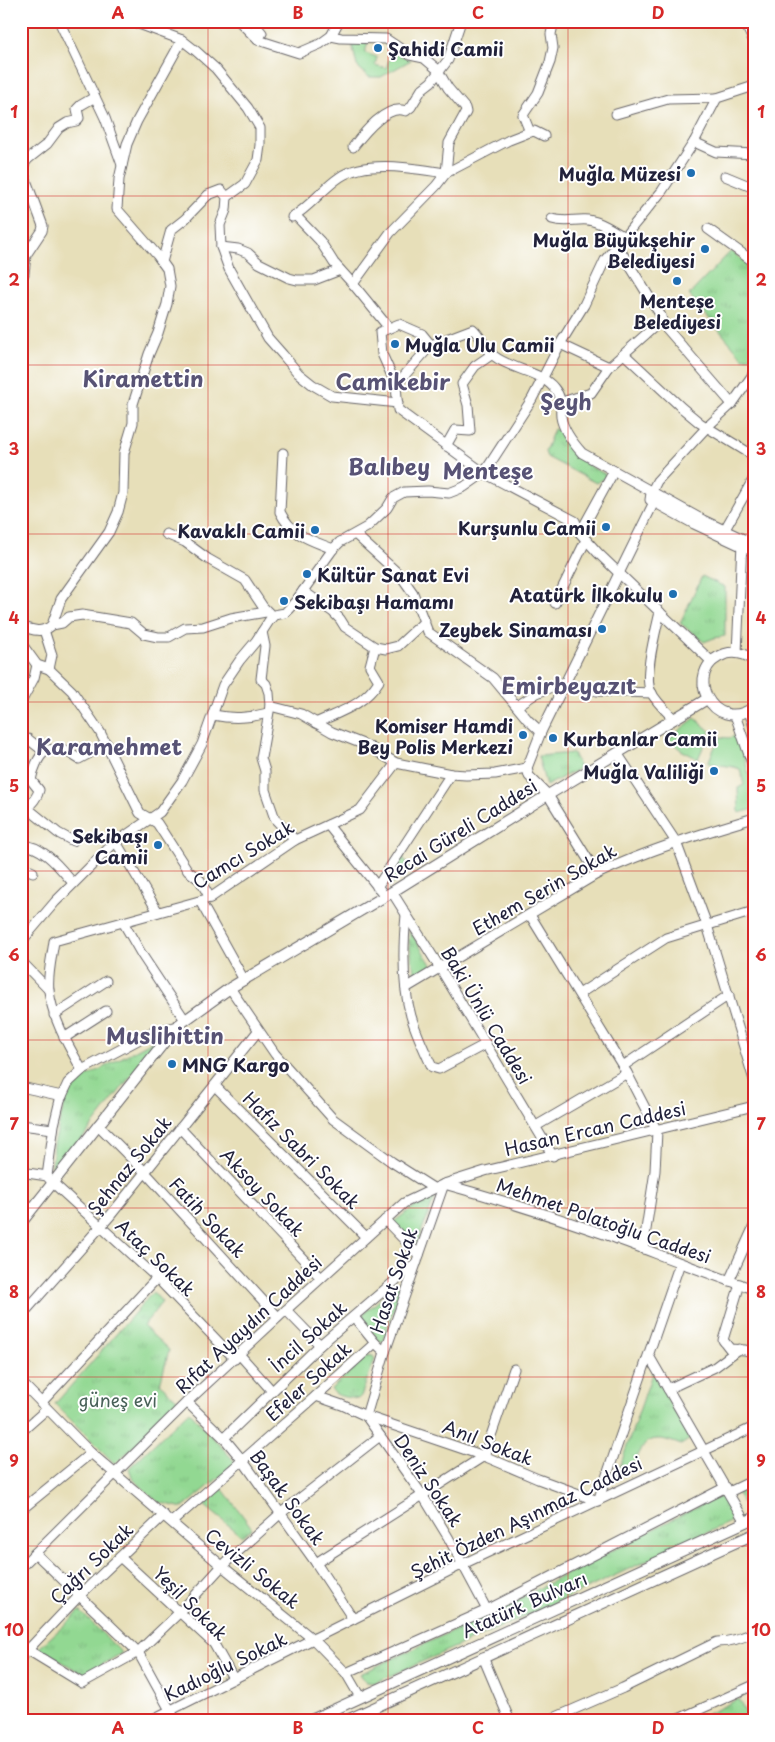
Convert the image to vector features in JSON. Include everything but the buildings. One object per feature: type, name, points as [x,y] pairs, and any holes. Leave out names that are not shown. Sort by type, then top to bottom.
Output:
[{"type":"main road","points":[[751,709],[735,714],[719,711],[707,699],[703,684],[704,676],[712,662],[724,655],[744,654],[754,660]]},
{"type":"main road","name":"Recai Güreli Caddesi","points":[[21,1222],[49,1179],[98,1125],[181,1023],[230,988],[707,699]]},
{"type":"main road","points":[[750,1520],[753,1536]]},
{"type":"main road","name":"Atatürk Bulvarı","points":[[309,1721],[750,1520]]},
{"type":"main road","name":"Atatürk Bulvarı","points":[[345,1721],[366,1716],[482,1657],[753,1536]]},
{"type":"main road","points":[[360,1697],[366,1716]]},
{"type":"street","points":[[58,21],[105,118],[122,165]]},
{"type":"street","points":[[131,21],[182,40],[216,69],[248,108],[260,128],[258,160],[245,184],[226,197]]},
{"type":"street","points":[[239,21],[258,40],[299,53],[320,44],[331,36],[339,21]]},
{"type":"street","points":[[252,21],[262,33],[258,40]]},
{"type":"street","points":[[353,147],[374,123],[388,113],[401,109],[406,111],[411,107],[422,89],[440,72],[448,60],[461,21]]},
{"type":"street","points":[[530,132],[524,115],[538,93],[550,62],[553,48],[551,34],[554,21]]},
{"type":"street","points":[[744,21],[754,42]]},
{"type":"street","points":[[331,36],[386,39],[410,55],[424,58],[440,72],[448,88],[465,108],[466,112],[448,143],[446,173]]},
{"type":"street","points":[[52,625],[61,599],[109,532],[118,512],[123,493],[124,453],[133,423],[134,404],[149,354],[158,333],[170,286],[166,269],[162,262],[117,209],[119,179],[127,144],[137,121],[182,40]]},
{"type":"street","points":[[616,114],[668,99],[717,98],[754,86]]},
{"type":"street","points":[[24,274],[26,255],[43,226],[22,165],[47,144],[59,128],[67,123],[76,122],[79,118],[77,109],[95,97]]},
{"type":"street","points":[[21,626],[32,630],[44,630],[52,625],[62,623],[70,617],[82,615],[131,623],[144,634],[158,638],[169,636],[185,628],[204,627],[231,618],[284,613],[303,591],[333,549],[340,542],[367,527],[387,508],[393,498],[404,492],[428,491],[449,493],[464,487],[484,473],[532,399],[560,344],[584,305],[605,260],[662,190],[694,142],[717,98]]},
{"type":"street","points":[[354,284],[390,233],[436,186],[446,173],[510,140],[530,132],[534,131],[544,136]]},
{"type":"street","points":[[694,142],[716,152],[754,154]]},
{"type":"street","points":[[389,328],[354,284],[334,263],[320,241],[293,216],[300,212],[320,192],[342,176],[363,169],[391,167],[446,173]]},
{"type":"street","points":[[725,176],[754,188]]},
{"type":"street","points":[[162,262],[170,230],[185,219],[208,195],[221,190],[226,197],[226,210],[220,225],[221,247],[229,269],[268,338],[298,373],[313,385],[332,396],[398,403]]},
{"type":"street","points":[[552,220],[561,222],[586,220],[595,222],[624,237]]},
{"type":"street","points":[[708,229],[754,262]]},
{"type":"street","points":[[617,245],[645,289],[662,323],[732,404]]},
{"type":"street","points":[[221,247],[238,249],[248,253],[259,263],[297,280],[314,280],[340,270]]},
{"type":"street","points":[[562,402],[591,393],[609,368],[662,320]]},
{"type":"street","points":[[431,346],[422,334],[399,324],[380,332],[382,354],[396,385],[398,410],[484,473],[575,522],[583,536],[620,574],[712,662]]},
{"type":"street","points":[[396,385],[431,346],[473,329],[492,355],[503,363],[541,379],[554,388],[562,402],[561,418],[574,444],[582,453],[614,471],[653,498],[742,544],[754,544]]},
{"type":"street","points":[[560,344],[609,368]]},
{"type":"street","points":[[624,354],[700,423],[754,456]]},
{"type":"street","points":[[446,446],[455,430],[470,431],[468,405],[462,384],[475,366],[492,355]]},
{"type":"street","points":[[597,874],[548,795],[529,776],[527,768],[541,732],[620,574],[653,498],[657,481],[707,427],[732,404],[754,375]]},
{"type":"street","points":[[283,453],[280,512],[282,517],[294,531],[304,538],[333,549]]},
{"type":"street","points":[[555,604],[583,536],[614,471]]},
{"type":"street","points":[[724,531],[754,478]]},
{"type":"street","points":[[653,498],[724,531],[754,552]]},
{"type":"street","points":[[166,534],[185,542],[208,559],[245,580],[270,614]]},
{"type":"street","points":[[356,534],[401,576],[413,594],[428,632],[493,678],[541,732]]},
{"type":"street","points":[[736,653],[742,544]]},
{"type":"street","points":[[303,591],[333,612],[345,627],[375,647],[386,649],[398,646],[425,621]]},
{"type":"street","points":[[660,612],[652,650],[648,684],[652,693],[674,719]]},
{"type":"street","points":[[21,942],[73,883],[116,842],[151,820],[160,812],[182,781],[202,744],[223,685],[262,632],[270,614]]},
{"type":"street","points":[[44,630],[52,655],[49,670]]},
{"type":"street","points":[[262,632],[265,646],[261,679],[266,684],[269,693],[269,710],[261,758],[265,771],[265,790],[275,819],[295,840]]},
{"type":"street","points":[[21,642],[37,665],[49,670],[72,691],[107,744],[140,813],[157,823],[188,871],[200,880],[210,898]]},
{"type":"street","points":[[316,722],[355,706],[373,691],[379,681],[370,666],[375,647]]},
{"type":"street","points":[[21,702],[34,678],[37,665]]},
{"type":"street","points":[[518,706],[537,693],[560,683],[597,691],[652,693]]},
{"type":"street","points":[[751,709],[754,727]]},
{"type":"street","points":[[213,715],[231,718],[249,717],[269,710],[301,714],[332,732],[368,746],[396,763],[451,774],[495,774],[527,768]]},
{"type":"street","points":[[735,714],[754,769]]},
{"type":"street","points":[[21,750],[28,739],[38,748],[46,751],[63,749],[79,759],[107,744]]},
{"type":"street","points":[[46,751],[42,753],[31,780],[39,790],[38,796],[24,810],[58,833],[73,840]]},
{"type":"street","points":[[617,753],[676,842],[707,925],[754,1080]]},
{"type":"street","name":"Camcı Sokak","points":[[49,990],[54,941],[210,898],[295,840],[360,810],[396,763]]},
{"type":"street","points":[[378,887],[451,774]]},
{"type":"street","name":"Ethem Serin Sokak","points":[[406,988],[597,874],[625,861],[676,842],[754,818]]},
{"type":"street","name":"Baki Ünlü Caddesi","points":[[328,825],[378,887],[388,894],[406,915],[553,1156]]},
{"type":"street","points":[[116,842],[158,912]]},
{"type":"street","points":[[21,845],[36,847],[59,866],[73,883]]},
{"type":"street","points":[[21,866],[32,872]]},
{"type":"street","points":[[200,901],[244,980]]},
{"type":"street","points":[[579,994],[666,938],[754,911]]},
{"type":"street","points":[[406,915],[404,935],[406,988],[410,1015],[432,1067],[439,1069],[486,1044]]},
{"type":"street","points":[[530,915],[625,1070],[656,1131],[654,1171],[643,1249]]},
{"type":"street","points":[[21,1172],[49,1179],[54,1127],[61,1098],[68,1083],[82,1070],[153,1032],[181,1023],[122,922]]},
{"type":"street","points":[[21,961],[49,990],[54,1015],[64,1038],[82,1070]]},
{"type":"street","points":[[54,1015],[106,981]]},
{"type":"street","points":[[230,988],[275,1054],[333,1119],[392,1162],[434,1188]]},
{"type":"street","points":[[536,1126],[625,1070],[729,996]]},
{"type":"street","points":[[64,1038],[106,1012]]},
{"type":"street","name":"Şehnaz Sokak","points":[[21,1316],[101,1226],[258,1031]]},
{"type":"street","name":"Hafız Sabri Sokak","points":[[215,1086],[366,1237]]},
{"type":"street","points":[[22,1089],[61,1098]]},
{"type":"street","name":"Hasan Ercan Caddesi","points":[[444,1184],[486,1171],[754,1106]]},
{"type":"street","points":[[21,1125],[54,1127]]},
{"type":"street","name":"Fatih Sokak","points":[[98,1125],[144,1171],[278,1317]]},
{"type":"street","name":"Aksoy Sokak","points":[[180,1128],[321,1278]]},
{"type":"street","name":"Ataç Sokak","points":[[49,1179],[157,1278],[272,1391]]},
{"type":"street","name":"Rıfat Ayaydın Caddesi","points":[[22,1565],[187,1402],[366,1237],[404,1203],[444,1184]]},
{"type":"street","name":"Mehmet Polatoğlu Caddesi","points":[[444,1184],[512,1203],[729,1281],[754,1288]]},
{"type":"street","name":"Hasat Sokak","points":[[366,1416],[385,1352],[444,1184]]},
{"type":"street","points":[[385,1220],[418,1258]]},
{"type":"street","points":[[729,1281],[754,1226]]},
{"type":"street","name":"İncil Sokak","points":[[224,1438],[320,1345],[418,1258]]},
{"type":"street","points":[[598,1501],[680,1263]]},
{"type":"street","points":[[21,1432],[157,1278]]},
{"type":"street","points":[[740,1284],[722,1340],[730,1349],[754,1353]]},
{"type":"street","points":[[21,1300],[30,1306]]},
{"type":"street","points":[[286,1310],[320,1345]]},
{"type":"street","points":[[354,1316],[375,1343],[385,1352]]},
{"type":"street","name":"Efeler Sokak","points":[[168,1518],[243,1461],[375,1343]]},
{"type":"street","points":[[668,1388],[715,1367],[739,1350]]},
{"type":"street","points":[[649,1356],[728,1489],[750,1520]]},
{"type":"street","points":[[316,1563],[484,1456],[514,1369]]},
{"type":"street","name":"Cevizli Sokak","points":[[21,1382],[91,1453],[222,1566],[314,1640],[346,1673],[360,1697]]},
{"type":"street","points":[[316,1396],[366,1416]]},
{"type":"street","name":"Başak Sokak","points":[[187,1402],[224,1438],[243,1461],[316,1563],[353,1619]]},
{"type":"street","name":"Deniz Sokak","points":[[366,1416],[423,1496],[463,1564],[487,1610]]},
{"type":"street","name":"Anıl Sokak","points":[[366,1416],[484,1456],[538,1479],[598,1501]]},
{"type":"street","name":"Şehit Özden Aşınmaz Caddesi","points":[[314,1640],[463,1564],[754,1427]]},
{"type":"street","points":[[28,1650],[82,1683],[138,1652],[180,1612],[222,1566],[281,1513],[380,1436]]},
{"type":"street","points":[[21,1510],[91,1453]]},
{"type":"street","points":[[346,1673],[487,1610],[728,1489],[754,1480]]},
{"type":"street","name":"Çağrı Sokak","points":[[21,1657],[80,1595],[120,1557],[168,1518]]},
{"type":"street","points":[[35,1553],[138,1652],[176,1721]]},
{"type":"street","name":"Yeşil Sokak","points":[[120,1557],[214,1644],[233,1678]]},
{"type":"street","points":[[547,1721],[623,1688],[717,1642],[740,1639],[754,1632]]},
{"type":"street","name":"Kadıoğlu Sokak","points":[[149,1721],[233,1678],[314,1640]]},
{"type":"street","points":[[482,1657],[510,1721]]},
{"type":"street","points":[[674,1721],[754,1685]]},
{"type":"green space","points":[[356,40],[368,42],[365,53],[377,57],[375,65],[386,68],[392,51],[411,60],[381,77],[369,77],[357,66],[352,44]]},
{"type":"green space","points":[[731,251],[754,269],[754,351],[751,357],[743,358],[689,295]]},
{"type":"green space","points":[[554,429],[562,432],[580,459],[605,474],[606,478],[596,483],[547,457],[545,452]]},
{"type":"green space","points":[[702,576],[725,587],[725,636],[704,642],[680,623]]},
{"type":"green space","points":[[695,718],[710,731],[698,759],[681,750],[668,739]]},
{"type":"green space","points":[[738,735],[754,793],[754,809],[739,813],[738,788],[744,785],[740,769],[708,763],[719,737],[729,738]]},
{"type":"green space","points":[[573,753],[580,768],[546,786],[538,756]]},
{"type":"green space","points":[[402,856],[412,870],[389,886],[384,881]]},
{"type":"green space","points":[[410,931],[432,966],[415,976],[409,942]]},
{"type":"green space","points":[[163,1035],[57,1171],[52,1166],[54,1144],[65,1101],[77,1082]]},
{"type":"green space","points":[[437,1193],[415,1247],[392,1223],[429,1196]]},
{"type":"green space","points":[[405,1279],[388,1324],[384,1342],[379,1341],[362,1319],[364,1313]]},
{"type":"green space","name":"güneş evi","points":[[153,1292],[162,1302],[143,1326],[169,1350],[160,1384],[180,1402],[115,1464],[55,1404]]},
{"type":"green space","points":[[368,1355],[373,1356],[375,1359],[361,1396],[358,1399],[340,1396],[333,1392],[331,1389]]},
{"type":"green space","points":[[653,1371],[690,1439],[681,1445],[661,1439],[654,1439],[648,1442],[631,1471],[616,1478]]},
{"type":"green space","points":[[189,1411],[236,1463],[183,1508],[158,1502],[132,1478],[129,1468]]},
{"type":"green space","points":[[754,1483],[754,1509],[749,1512],[735,1491]]},
{"type":"green space","points":[[221,1487],[252,1528],[242,1536],[204,1505]]},
{"type":"green space","points":[[723,1496],[730,1504],[736,1519],[573,1595],[374,1683],[366,1682],[360,1674],[493,1612],[706,1502]]},
{"type":"green space","points":[[80,1611],[122,1653],[86,1674],[81,1673],[39,1648]]},
{"type":"green space","points":[[738,1699],[750,1721],[694,1721]]},
{"type":"place","name":"Şahidi Camii","points":[[378,48]]},
{"type":"place","name":"Muğla Müzesi","points":[[691,173]]},
{"type":"place","name":"Muğla Büyükşehir Belediyesi","points":[[705,249]]},
{"type":"place","name":"Menteşe Belediyesi","points":[[677,281]]},
{"type":"place","name":"Muğla Ulu Camii","points":[[395,344]]},
{"type":"place","name":"Kurşunlu Camii","points":[[606,527]]},
{"type":"place","name":"Kavaklı Camii","points":[[315,530]]},
{"type":"place","name":"Kültür Sanat Evi","points":[[307,574]]},
{"type":"place","name":"Atatürk İlkokulu","points":[[673,594]]},
{"type":"place","name":"Sekibaşı Hamamı","points":[[284,601]]},
{"type":"place","name":"Zeybek Sinaması","points":[[602,629]]},
{"type":"place","name":"Komiser Hamdi Bey Polis Merkezi","points":[[523,735]]},
{"type":"place","name":"Kurbanlar Camii","points":[[553,738]]},
{"type":"place","name":"Muğla Valiliği","points":[[714,771]]},
{"type":"place","name":"Sekibaşı Camii","points":[[158,845]]},
{"type":"place","name":"MNG Kargo","points":[[172,1064]]},
{"type":"district","name":"Kiramettin","points":[[143,377]]},
{"type":"district","name":"Camikebir","points":[[393,380]]},
{"type":"district","name":"Şeyh","points":[[566,400]]},
{"type":"district","name":"Balıbey","points":[[389,465]]},
{"type":"district","name":"Menteşe","points":[[488,469]]},
{"type":"district","name":"Emirbeyazıt","points":[[569,684]]},
{"type":"district","name":"Karamehmet","points":[[109,745]]},
{"type":"district","name":"Muslihittin","points":[[165,1034]]}]
